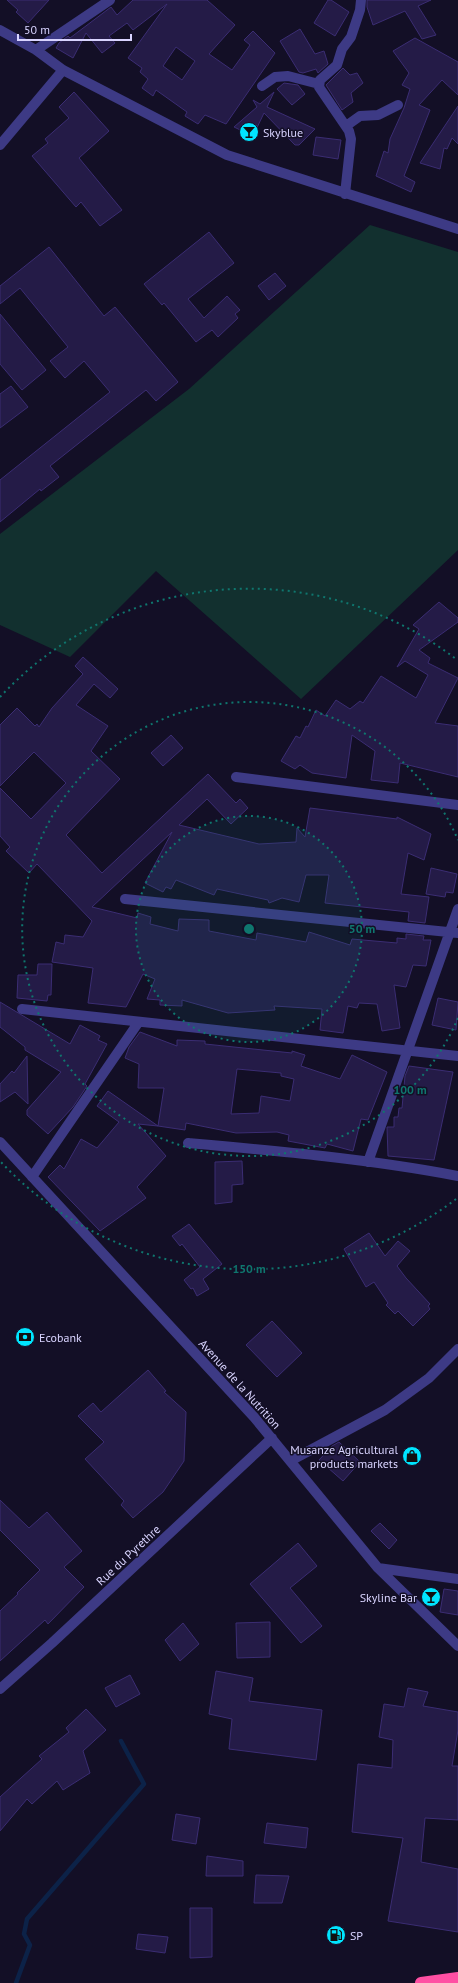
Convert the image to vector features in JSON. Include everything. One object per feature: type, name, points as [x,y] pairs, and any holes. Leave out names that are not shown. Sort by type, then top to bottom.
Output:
[{"type":"highway","points":[[420,1983],[458,1978]]},
{"type":"street","points":[[36,50],[110,0]]},
{"type":"street","points":[[345,194],[351,139],[346,126],[323,95],[319,88],[319,84],[320,80],[337,65],[342,49],[351,36],[360,10],[361,0]]},
{"type":"street","points":[[0,30],[36,50],[63,70],[227,155],[458,230]]},
{"type":"street","points":[[0,145],[63,70]]},
{"type":"street","points":[[262,86],[275,77],[288,76],[319,84]]},
{"type":"street","points":[[346,126],[360,116],[378,115],[398,105]]},
{"type":"street","points":[[236,777],[458,805]]},
{"type":"street","points":[[125,899],[454,933]]},
{"type":"street","points":[[368,1162],[408,1049],[454,933],[458,909]]},
{"type":"street","points":[[22,1009],[138,1023],[408,1049],[458,1056]]},
{"type":"street","points":[[32,1177],[138,1023]]},
{"type":"street","name":"Avenue de la Nutrition","points":[[0,1142],[254,1416],[378,1568],[458,1646]]},
{"type":"street","points":[[188,1143],[368,1162],[458,1176]]},
{"type":"street","points":[[290,1461],[386,1410],[429,1378],[458,1348]]},
{"type":"street","name":"Rue du Pyrethre","points":[[0,1689],[52,1644],[272,1438]]},
{"type":"street","points":[[378,1568],[458,1579]]},
{"type":"green space","points":[[370,225],[458,252],[458,550],[301,699],[156,571],[70,657],[0,625],[0,534],[189,389]]},
{"type":"building","points":[[7,0],[49,0],[28,23],[16,12],[18,10]]},
{"type":"building","points":[[133,0],[207,0],[235,25],[209,54],[232,70],[250,45],[244,40],[253,31],[275,53],[226,124],[205,115],[198,124],[185,116],[187,112],[156,90],[153,96],[142,88],[148,79],[140,72],[142,68],[128,58],[167,4],[133,30],[127,23],[109,36],[115,43],[102,53],[86,33],[73,58],[56,48],[59,43],[68,36],[70,38],[111,7],[117,15]],"holes":[[[176,47],[195,61],[182,80],[163,66]]]},
{"type":"building","points":[[328,0],[331,0],[349,12],[335,36],[314,23]]},
{"type":"building","points":[[367,0],[431,0],[418,6],[436,35],[422,39],[405,11],[373,25],[367,7]]},
{"type":"building","points":[[300,29],[315,54],[324,51],[328,64],[318,73],[316,69],[303,73],[299,72],[280,41]]},
{"type":"building","points":[[415,38],[458,62],[458,95],[442,80],[419,105],[430,110],[404,176],[415,182],[411,192],[376,176],[384,151],[388,153],[390,139],[404,108],[410,89],[402,85],[409,73],[393,51]]},
{"type":"building","points":[[343,68],[350,75],[357,73],[363,83],[351,93],[353,102],[342,110],[326,85]]},
{"type":"building","points":[[284,83],[298,85],[305,94],[292,105],[277,89]]},
{"type":"building","points":[[74,92],[109,131],[79,158],[122,210],[100,226],[81,202],[76,207],[32,156],[48,143],[45,139],[69,118],[59,107]]},
{"type":"building","points":[[274,92],[267,107],[315,129],[299,145],[295,145],[264,113],[253,136],[234,127],[257,107],[253,100],[260,104]]},
{"type":"building","points":[[458,106],[458,144],[452,138],[447,149],[444,148],[440,169],[420,163]]},
{"type":"building","points":[[316,137],[341,140],[338,159],[313,155]]},
{"type":"building","points":[[209,232],[234,263],[188,299],[204,318],[227,296],[240,310],[235,314],[238,318],[218,337],[212,330],[196,342],[164,303],[162,305],[144,284]]},
{"type":"building","points":[[49,247],[104,316],[115,307],[178,382],[156,401],[146,390],[50,466],[59,477],[41,491],[40,489],[0,522],[0,480],[110,392],[84,361],[65,378],[50,361],[68,347],[20,288],[0,304],[0,286]]},
{"type":"building","points":[[275,273],[286,286],[269,300],[258,286]]},
{"type":"building","points":[[0,314],[46,370],[22,390],[0,364]]},
{"type":"building","points":[[11,386],[28,407],[0,428],[0,394]]},
{"type":"building","points":[[439,602],[458,618],[458,622],[419,650],[430,658],[428,663],[458,678],[435,723],[458,726],[458,777],[400,763],[398,783],[371,780],[375,751],[352,735],[346,778],[312,773],[300,765],[295,769],[281,761],[296,736],[300,738],[306,726],[308,727],[316,710],[325,716],[336,700],[350,709],[360,701],[363,703],[381,676],[416,698],[428,675],[405,661],[397,667],[419,629],[413,625]]},
{"type":"building","points":[[83,657],[118,689],[110,698],[94,684],[76,705],[108,726],[91,751],[120,779],[66,835],[102,873],[208,774],[236,803],[240,799],[248,808],[231,824],[207,799],[179,825],[259,844],[296,842],[297,828],[305,837],[310,808],[397,819],[397,817],[431,834],[424,860],[408,853],[401,894],[429,897],[425,923],[408,921],[409,912],[325,903],[329,875],[306,875],[299,902],[282,898],[269,903],[268,900],[217,889],[214,895],[176,880],[171,889],[166,887],[163,892],[145,883],[172,832],[92,907],[137,918],[138,913],[151,917],[150,924],[178,931],[179,919],[209,920],[209,931],[256,940],[257,933],[306,942],[309,932],[350,945],[352,939],[397,943],[397,938],[406,939],[406,934],[424,936],[423,940],[431,940],[426,966],[413,965],[406,987],[394,985],[400,1028],[382,1031],[377,1004],[359,1003],[357,1008],[348,1006],[343,1033],[320,1030],[322,1009],[274,1006],[275,1010],[228,1013],[182,1000],[182,1006],[160,1005],[160,1000],[147,999],[155,979],[143,974],[126,1007],[88,1003],[93,968],[52,962],[56,942],[64,944],[65,935],[83,937],[92,921],[37,864],[29,873],[6,851],[10,847],[0,836],[0,788],[31,819],[66,783],[34,752],[0,786],[0,725],[17,708],[35,726],[37,724],[39,727],[52,708],[83,674],[75,666]]},
{"type":"building","points":[[171,735],[183,748],[163,766],[151,753]]},
{"type":"building","points":[[431,868],[457,874],[453,893],[446,892],[445,897],[426,894]]},
{"type":"building","points":[[38,964],[52,964],[51,995],[48,995],[47,1001],[17,998],[18,975],[37,975]]},
{"type":"building","points":[[438,998],[458,1002],[456,1030],[432,1025]]},
{"type":"building","points":[[0,1002],[70,1044],[80,1025],[100,1036],[98,1040],[107,1044],[85,1084],[87,1086],[73,1107],[48,1134],[27,1115],[27,1110],[61,1072],[25,1050],[25,1047],[0,1027]]},
{"type":"building","points":[[140,1032],[177,1046],[177,1040],[205,1041],[205,1044],[292,1053],[292,1051],[305,1055],[301,1066],[340,1079],[352,1055],[387,1072],[368,1120],[361,1119],[353,1151],[327,1144],[325,1148],[288,1141],[289,1135],[277,1132],[236,1133],[186,1123],[185,1130],[158,1126],[164,1088],[138,1088],[139,1064],[125,1058],[129,1047]],"holes":[[[237,1069],[281,1073],[281,1076],[294,1079],[290,1101],[261,1096],[259,1113],[231,1114]]]},
{"type":"building","points":[[27,1056],[28,1104],[15,1092],[0,1102],[0,1084],[12,1071],[14,1073]]},
{"type":"building","points":[[409,1066],[453,1072],[434,1160],[388,1156],[387,1127],[394,1127],[394,1117],[398,1117],[399,1108],[402,1108],[405,1076]]},
{"type":"building","points":[[108,1091],[158,1126],[138,1124],[166,1156],[137,1187],[146,1198],[100,1231],[48,1177],[60,1165],[64,1169],[81,1139],[97,1148],[119,1122],[97,1106]]},
{"type":"building","points":[[242,1161],[243,1184],[232,1185],[232,1202],[215,1204],[215,1162]]},
{"type":"building","points":[[189,1224],[222,1264],[203,1279],[209,1289],[197,1296],[193,1288],[191,1289],[184,1280],[200,1267],[182,1244],[180,1246],[172,1236]]},
{"type":"building","points":[[369,1233],[385,1256],[398,1241],[410,1251],[397,1266],[430,1304],[428,1306],[430,1309],[413,1326],[398,1311],[395,1314],[386,1305],[388,1303],[374,1282],[366,1287],[344,1249]]},
{"type":"building","points":[[272,1321],[302,1353],[277,1377],[246,1345]]},
{"type":"building","points":[[148,1370],[166,1391],[164,1392],[186,1412],[184,1461],[163,1492],[133,1518],[121,1505],[124,1501],[85,1459],[104,1442],[78,1416],[93,1403],[101,1412]]},
{"type":"building","points":[[339,1442],[360,1462],[343,1481],[319,1460],[332,1446]]},
{"type":"building","points":[[0,1500],[29,1528],[47,1512],[82,1551],[64,1567],[84,1587],[48,1624],[45,1620],[0,1661],[0,1611],[40,1570],[0,1530]]},
{"type":"building","points":[[380,1523],[397,1540],[389,1549],[371,1531]]},
{"type":"building","points":[[298,1543],[317,1566],[290,1588],[322,1626],[301,1643],[250,1584]]},
{"type":"building","points":[[444,1589],[458,1591],[458,1615],[440,1612]]},
{"type":"building","points":[[270,1622],[270,1657],[237,1658],[236,1623]]},
{"type":"building","points":[[183,1623],[199,1644],[180,1661],[165,1640]]},
{"type":"building","points":[[216,1671],[253,1678],[249,1701],[322,1710],[316,1760],[229,1749],[232,1719],[209,1714]]},
{"type":"building","points":[[130,1675],[140,1694],[116,1707],[105,1688]]},
{"type":"building","points":[[408,1688],[428,1692],[423,1706],[458,1712],[458,1730],[452,1766],[458,1766],[458,1820],[425,1818],[421,1862],[458,1869],[458,1932],[388,1921],[403,1838],[352,1832],[358,1764],[392,1768],[393,1740],[379,1737],[384,1704],[404,1707]]},
{"type":"building","points":[[86,1709],[106,1730],[83,1751],[90,1773],[63,1790],[57,1781],[32,1804],[27,1799],[0,1831],[0,1797],[42,1759],[39,1756],[69,1732],[66,1728]]},
{"type":"building","points":[[176,1814],[200,1818],[196,1844],[172,1840]]},
{"type":"building","points":[[267,1823],[308,1828],[306,1848],[264,1843]]},
{"type":"building","points":[[207,1856],[243,1861],[243,1876],[206,1876]]},
{"type":"building","points":[[256,1875],[289,1876],[282,1903],[254,1903]]},
{"type":"building","points":[[190,1908],[212,1908],[212,1957],[190,1958]]},
{"type":"building","points":[[138,1934],[168,1937],[165,1953],[136,1949]]},
{"type":"waterway","points":[[16,1983],[30,1945],[24,1934],[27,1919],[144,1784],[121,1741]]},
{"type":"place","name":"Skyblue","points":[[249,132]]},
{"type":"place","name":"Ecobank","points":[[25,1337]]},
{"type":"place","name":"Musanze Agricultural products markets","points":[[412,1456]]},
{"type":"place","name":"Skyline Bar","points":[[431,1597]]},
{"type":"place","name":"SP","points":[[336,1935]]}]
